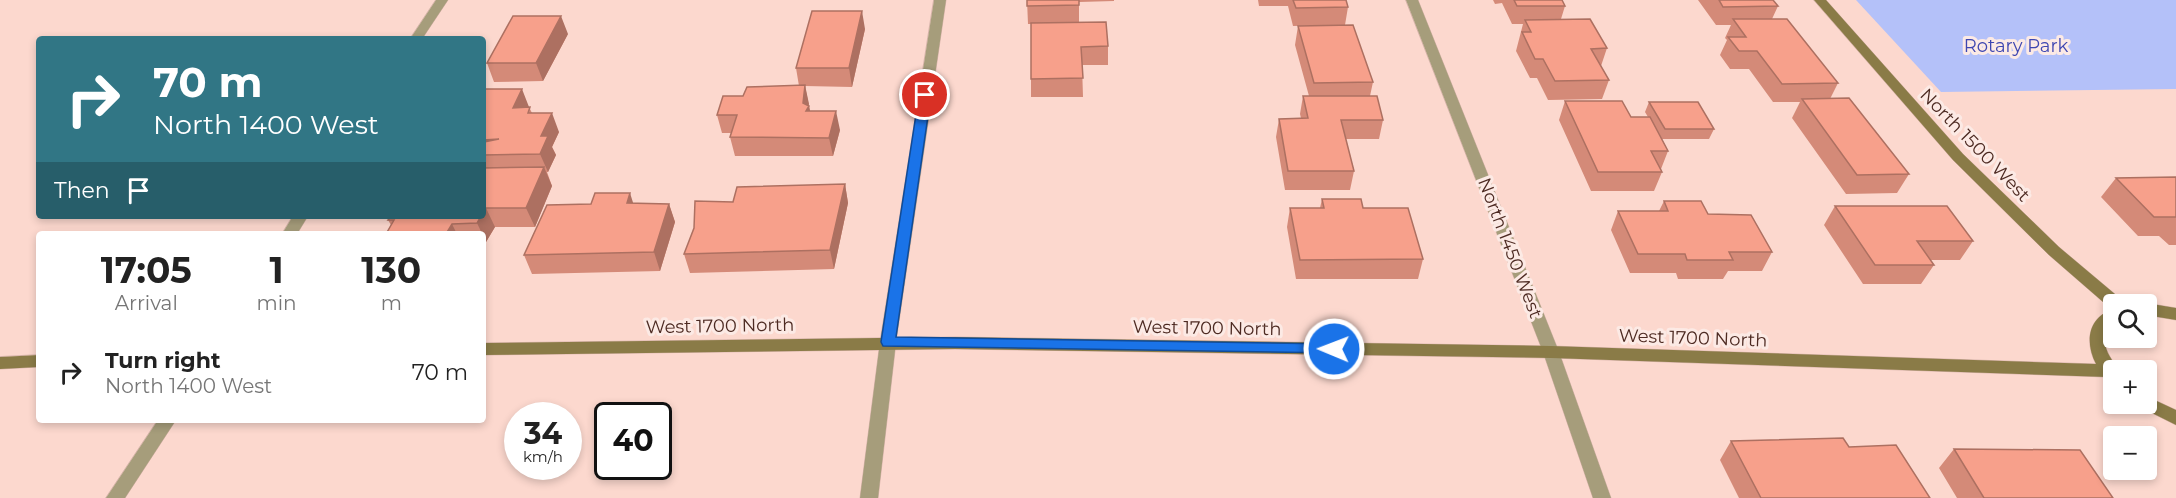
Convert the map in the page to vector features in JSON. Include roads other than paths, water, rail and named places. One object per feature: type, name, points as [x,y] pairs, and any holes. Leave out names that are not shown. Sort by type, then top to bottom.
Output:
[{"type":"street","points":[[418,36],[442,0]]},
{"type":"street","points":[[869,498],[888,342],[939,0]]},
{"type":"street","name":"North 1450 West","points":[[1412,0],[1551,352],[1602,498]]},
{"type":"street","name":"North 1500 West","points":[[1820,0],[1958,157],[2054,251],[2104,294]]},
{"type":"street","points":[[2157,311],[2176,314]]},
{"type":"street","points":[[2103,322],[2096,332],[2097,350],[2103,360]]},
{"type":"street","name":"West 1700 North","points":[[486,349],[888,342],[1551,352],[2103,373]]},
{"type":"street","points":[[0,363],[36,361]]},
{"type":"street","points":[[2157,408],[2176,418]]},
{"type":"street","points":[[115,498],[165,423]]},
{"type":"park label","name":"Rotary Park","points":[[2016,46]]}]
